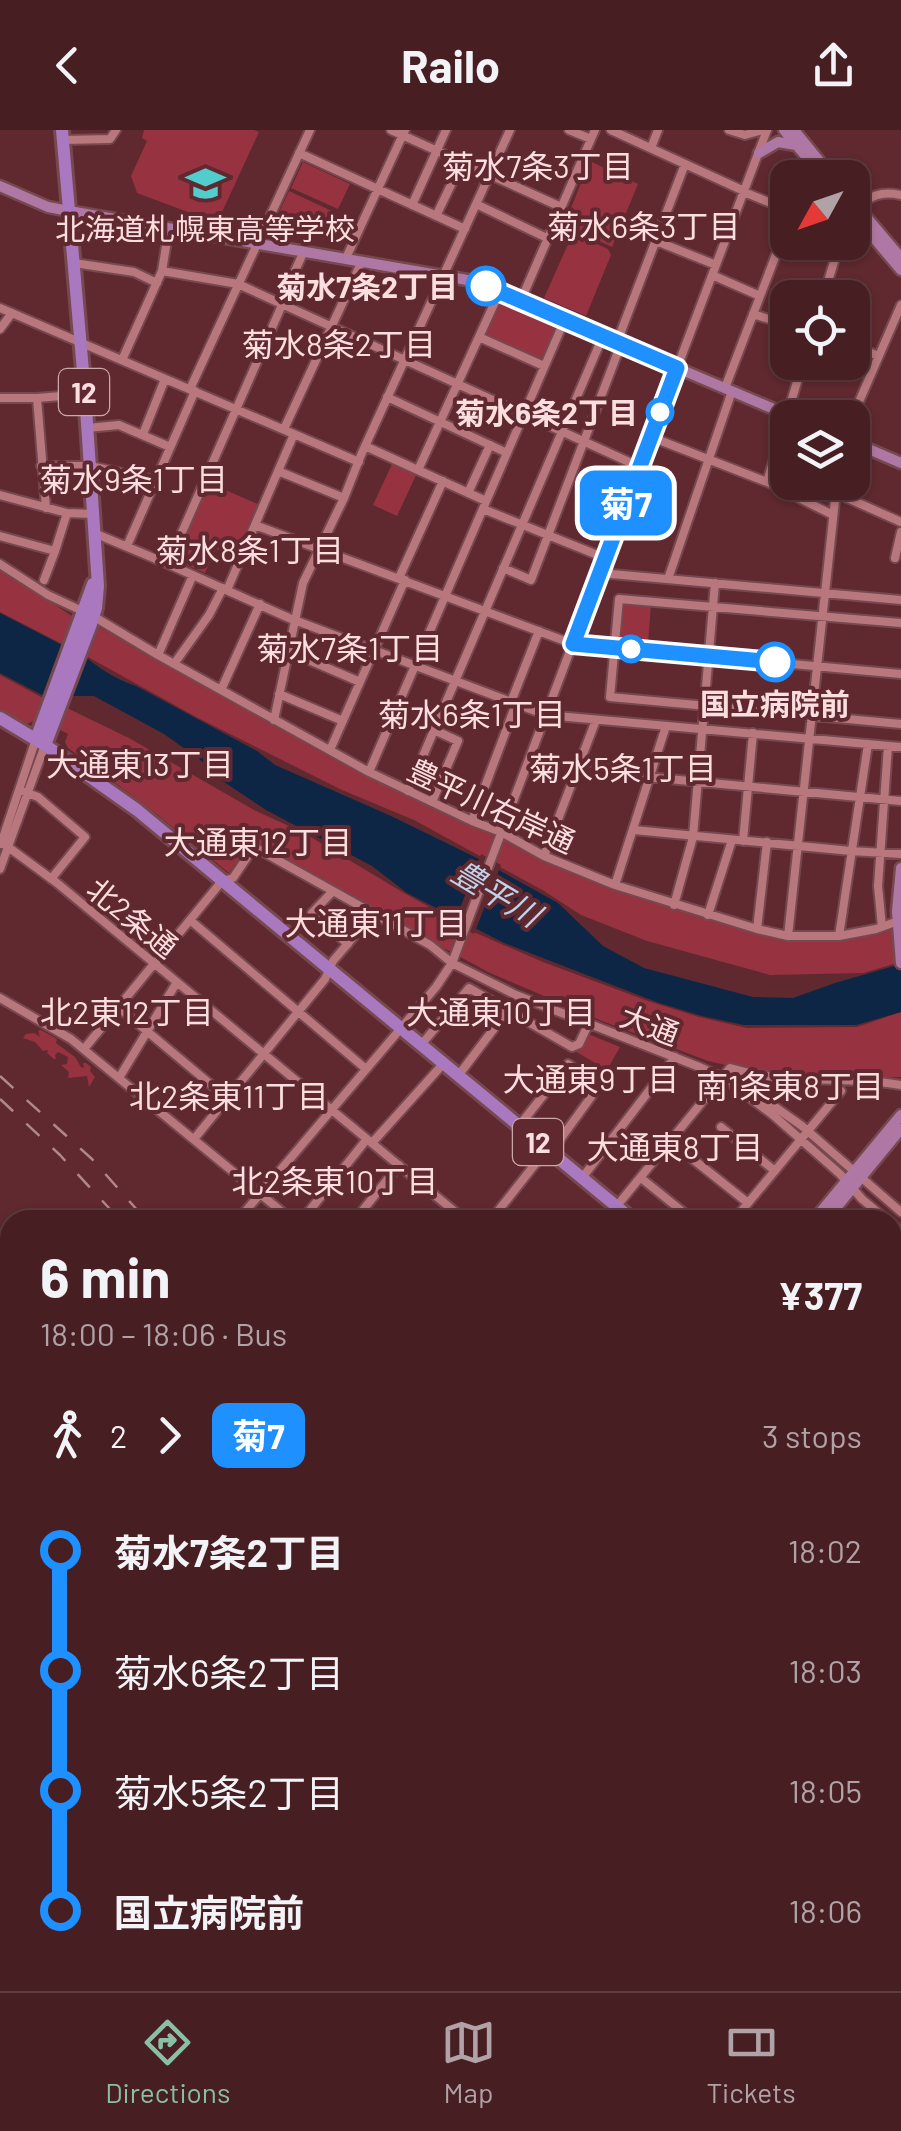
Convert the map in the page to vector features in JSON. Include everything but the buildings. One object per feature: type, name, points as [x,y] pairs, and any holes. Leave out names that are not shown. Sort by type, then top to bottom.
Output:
[{"type":"highway","name":"12","points":[[62,135],[85,394],[96,608],[87,618],[40,742],[136,810],[621,1210]]},
{"type":"highway","points":[[0,718],[40,742]]},
{"type":"main road","points":[[784,130],[808,160]]},
{"type":"main road","points":[[794,130],[819,160]]},
{"type":"main road","points":[[759,153],[781,142],[796,145]]},
{"type":"main road","points":[[0,186],[48,207],[473,281],[770,407]]},
{"type":"main road","points":[[870,226],[901,258]]},
{"type":"main road","points":[[870,230],[901,270]]},
{"type":"main road","points":[[870,450],[901,463]]},
{"type":"main road","points":[[901,868],[901,964]]},
{"type":"main road","points":[[833,1210],[901,1114]]},
{"type":"main road","points":[[824,1210],[901,1129]]},
{"type":"street","points":[[62,135],[110,139],[116,130]]},
{"type":"street","points":[[128,546],[238,284],[310,130]]},
{"type":"street","points":[[392,130],[404,132],[561,207]]},
{"type":"street","points":[[412,205],[446,130]]},
{"type":"street","points":[[274,720],[303,583],[510,130]]},
{"type":"street","points":[[521,300],[593,135],[568,130]]},
{"type":"street","points":[[611,130],[770,202]]},
{"type":"street","points":[[651,148],[658,130]]},
{"type":"street","points":[[246,1210],[436,987],[453,958],[765,130],[732,132]]},
{"type":"street","points":[[346,258],[404,132]]},
{"type":"street","points":[[732,132],[754,144],[759,153]]},
{"type":"street","points":[[299,153],[465,229]]},
{"type":"street","points":[[436,216],[462,162]]},
{"type":"street","points":[[503,568],[531,580],[685,164]]},
{"type":"street","points":[[870,198],[886,192],[901,195]]},
{"type":"street","points":[[476,204],[548,238]]},
{"type":"street","points":[[122,360],[162,271],[169,228]]},
{"type":"street","points":[[656,241],[716,265]]},
{"type":"street","points":[[168,564],[304,251]]},
{"type":"street","points":[[668,579],[774,260]]},
{"type":"street","points":[[284,430],[362,261]]},
{"type":"street","points":[[73,263],[134,272],[156,283]]},
{"type":"street","points":[[162,271],[238,284],[640,467]]},
{"type":"street","points":[[712,275],[760,296]]},
{"type":"street","points":[[418,470],[500,291]]},
{"type":"street","points":[[860,400],[901,305]]},
{"type":"street","points":[[0,308],[359,462]]},
{"type":"street","points":[[0,329],[12,313]]},
{"type":"street","points":[[753,314],[770,319]]},
{"type":"street","points":[[369,772],[565,319]]},
{"type":"street","points":[[890,330],[901,335]]},
{"type":"street","points":[[408,791],[603,336]]},
{"type":"street","points":[[479,337],[544,366]]},
{"type":"street","points":[[870,353],[878,356]]},
{"type":"street","points":[[142,434],[166,379]]},
{"type":"street","points":[[0,398],[85,394]]},
{"type":"street","points":[[37,398],[46,508]]},
{"type":"street","points":[[387,398],[507,453]]},
{"type":"street","points":[[87,428],[119,426],[170,447]]},
{"type":"street","points":[[174,664],[225,589],[294,434]]},
{"type":"street","points":[[650,437],[767,482],[833,515]]},
{"type":"street","points":[[468,493],[490,445]]},
{"type":"street","points":[[365,446],[468,493],[522,525],[605,558]]},
{"type":"street","points":[[41,466],[90,466],[155,480]]},
{"type":"street","points":[[278,472],[344,498]]},
{"type":"street","points":[[767,482],[770,474]]},
{"type":"street","points":[[330,750],[443,481]]},
{"type":"street","points":[[0,495],[66,513],[93,514]]},
{"type":"street","points":[[788,936],[835,500]]},
{"type":"street","points":[[859,500],[901,522]]},
{"type":"street","points":[[44,580],[66,513]]},
{"type":"street","points":[[254,525],[573,644],[901,674]]},
{"type":"street","points":[[94,534],[294,620],[546,715],[901,747]]},
{"type":"street","points":[[0,536],[55,550]]},
{"type":"street","points":[[895,558],[900,537]]},
{"type":"street","name":"豊平川右岸通","points":[[0,564],[87,618],[369,772],[524,847],[614,885],[788,936],[838,936],[899,924]]},
{"type":"street","points":[[600,573],[901,600]]},
{"type":"street","points":[[158,656],[193,575]]},
{"type":"street","points":[[674,905],[692,837],[715,583]]},
{"type":"street","points":[[901,623],[619,600],[610,698],[901,724]]},
{"type":"street","points":[[221,690],[260,604]]},
{"type":"street","points":[[472,821],[539,631]]},
{"type":"street","points":[[288,651],[360,682]]},
{"type":"street","points":[[279,694],[343,721]]},
{"type":"street","points":[[628,723],[630,700]]},
{"type":"street","points":[[544,856],[596,720]]},
{"type":"street","points":[[614,885],[666,726]]},
{"type":"street","points":[[432,802],[458,740],[434,730]]},
{"type":"street","points":[[743,841],[753,734]]},
{"type":"street","points":[[0,869],[3,843],[40,742]]},
{"type":"street","points":[[838,936],[868,744]]},
{"type":"street","points":[[882,926],[879,854],[888,746]]},
{"type":"street","points":[[581,758],[626,776],[901,801]]},
{"type":"street","points":[[24,791],[38,797],[84,837],[51,879]]},
{"type":"street","points":[[634,830],[901,854]]},
{"type":"street","points":[[708,915],[732,840]]},
{"type":"street","points":[[756,929],[767,842]]},
{"type":"street","name":"北2条通","points":[[3,843],[452,1210]]},
{"type":"street","name":"大通","points":[[222,882],[233,878],[254,847],[516,995],[751,1090],[808,1131],[879,1210]]},
{"type":"street","points":[[84,1049],[222,882]]},
{"type":"street","points":[[332,892],[312,912],[348,944]]},
{"type":"street","points":[[194,1139],[373,914]]},
{"type":"street","points":[[190,920],[366,1069]]},
{"type":"street","points":[[119,1078],[177,982]]},
{"type":"street","points":[[421,1045],[469,988],[572,1047],[579,1044],[588,1025]]},
{"type":"street","points":[[0,998],[84,1049],[278,1210]]},
{"type":"street","points":[[118,1007],[227,1098]]},
{"type":"street","points":[[458,1076],[508,1010]]},
{"type":"street","points":[[519,1126],[574,1056]]},
{"type":"street","points":[[582,1178],[675,1058]]},
{"type":"street","points":[[311,1210],[443,1064]]},
{"type":"street","points":[[499,1210],[598,1086],[568,1064]]},
{"type":"street","points":[[616,1206],[730,1068],[766,1078],[901,1085]]},
{"type":"street","name":"大通","points":[[722,1078],[853,1180],[899,1210]]},
{"type":"street","points":[[743,1210],[841,1091]]},
{"type":"street","points":[[721,1127],[775,1170]]},
{"type":"street","points":[[670,1141],[748,1204]]},
{"type":"street","points":[[364,1210],[399,1165]]},
{"type":"street","points":[[641,1178],[681,1210]]},
{"type":"shaded area","name":"北海道札幌東高等学校","points":[[144,130],[259,132],[217,223],[137,193],[131,176],[147,141],[142,138]]},
{"type":"shaded area","points":[[590,161],[638,184],[612,247],[564,225]]},
{"type":"shaded area","points":[[303,162],[350,184],[338,209],[291,188]]},
{"type":"shaded area","points":[[289,191],[336,213],[324,239],[277,217]]},
{"type":"shaded area","points":[[573,233],[608,249],[611,255],[586,316],[544,298]]},
{"type":"shaded area","points":[[500,300],[558,325],[543,362],[483,336]]},
{"type":"shaded area","points":[[393,462],[417,473],[397,516],[373,505]]},
{"type":"shaded area","points":[[209,483],[258,504],[235,557],[216,549],[205,573],[175,560]]},
{"type":"shaded area","points":[[0,569],[75,618],[64,645],[0,612]]},
{"type":"shaded area","points":[[622,602],[651,605],[648,643],[619,640]]},
{"type":"shaded area","points":[[99,627],[346,763],[558,867],[613,888],[779,938],[807,942],[839,939],[901,924],[901,962],[863,973],[770,975],[647,941],[581,915],[414,820],[342,790],[198,718],[88,657]]},
{"type":"shaded area","points":[[0,675],[43,698],[38,719],[27,724],[0,709]]},
{"type":"shaded area","points":[[67,708],[304,833],[476,933],[648,1001],[747,1028],[857,1027],[901,1012],[901,1077],[805,1077],[760,1073],[708,1061],[488,972],[235,830],[251,843],[229,873],[68,748],[68,734],[60,730]]},
{"type":"shaded area","points":[[41,1030],[57,1039],[56,1043],[75,1057],[81,1067],[86,1063],[91,1067],[95,1077],[89,1087],[87,1076],[68,1078],[69,1072],[61,1065],[67,1064],[68,1057],[58,1052],[54,1059],[48,1050],[43,1051],[35,1042],[23,1038],[34,1033],[40,1037]]},
{"type":"shaded area","points":[[588,1034],[620,1047],[607,1070],[575,1051]]},
{"type":"water","name":"豊平川","points":[[0,613],[257,751],[275,765],[479,859],[558,903],[603,946],[644,968],[753,997],[793,998],[901,964],[901,1012],[856,1025],[744,1025],[659,1003],[504,943],[407,893],[372,866],[266,810],[164,734],[94,696],[44,696],[0,673]]},
{"type":"pier","points":[[481,854],[501,865],[474,934],[454,924]]},
{"type":"railway","points":[[0,1076],[92,1159],[137,1210]]},
{"type":"railway","points":[[0,1099],[111,1210]]},
{"type":"bus line","name":"菊7","points":[[486,286],[677,368],[573,644],[775,662]]},
{"type":"place","name":"北海道札幌東高等学校","points":[[205,184]]},
{"type":"place","name":"菊水7条2丁目","points":[[486,286]]},
{"type":"place","name":"菊水6条2丁目","points":[[660,412]]},
{"type":"place","name":"国立病院前","points":[[775,662]]},
{"type":"district","name":"菊水7条3丁目","points":[[538,165]]},
{"type":"district","name":"菊水6条3丁目","points":[[644,225]]},
{"type":"district","name":"菊水8条2丁目","points":[[339,343]]},
{"type":"district","name":"菊水9条1丁目","points":[[134,478]]},
{"type":"district","name":"菊水8条1丁目","points":[[250,549]]},
{"type":"district","name":"菊水7条1丁目","points":[[350,647]]},
{"type":"district","name":"菊水6条1丁目","points":[[472,713]]},
{"type":"district","name":"大通東13丁目","points":[[140,763]]},
{"type":"district","name":"菊水5条1丁目","points":[[623,767]]},
{"type":"district","name":"大通東12丁目","points":[[258,841]]},
{"type":"district","name":"大通東11丁目","points":[[376,922]]},
{"type":"district","name":"北2東12丁目","points":[[127,1011]]},
{"type":"district","name":"大通東10丁目","points":[[501,1011]]},
{"type":"district","name":"大通東9丁目","points":[[591,1078]]},
{"type":"district","name":"南1条東8丁目","points":[[790,1085]]},
{"type":"district","name":"北2条東11丁目","points":[[229,1095]]},
{"type":"district","name":"大通東8丁目","points":[[675,1146]]},
{"type":"district","name":"北2条東10丁目","points":[[335,1180]]}]
